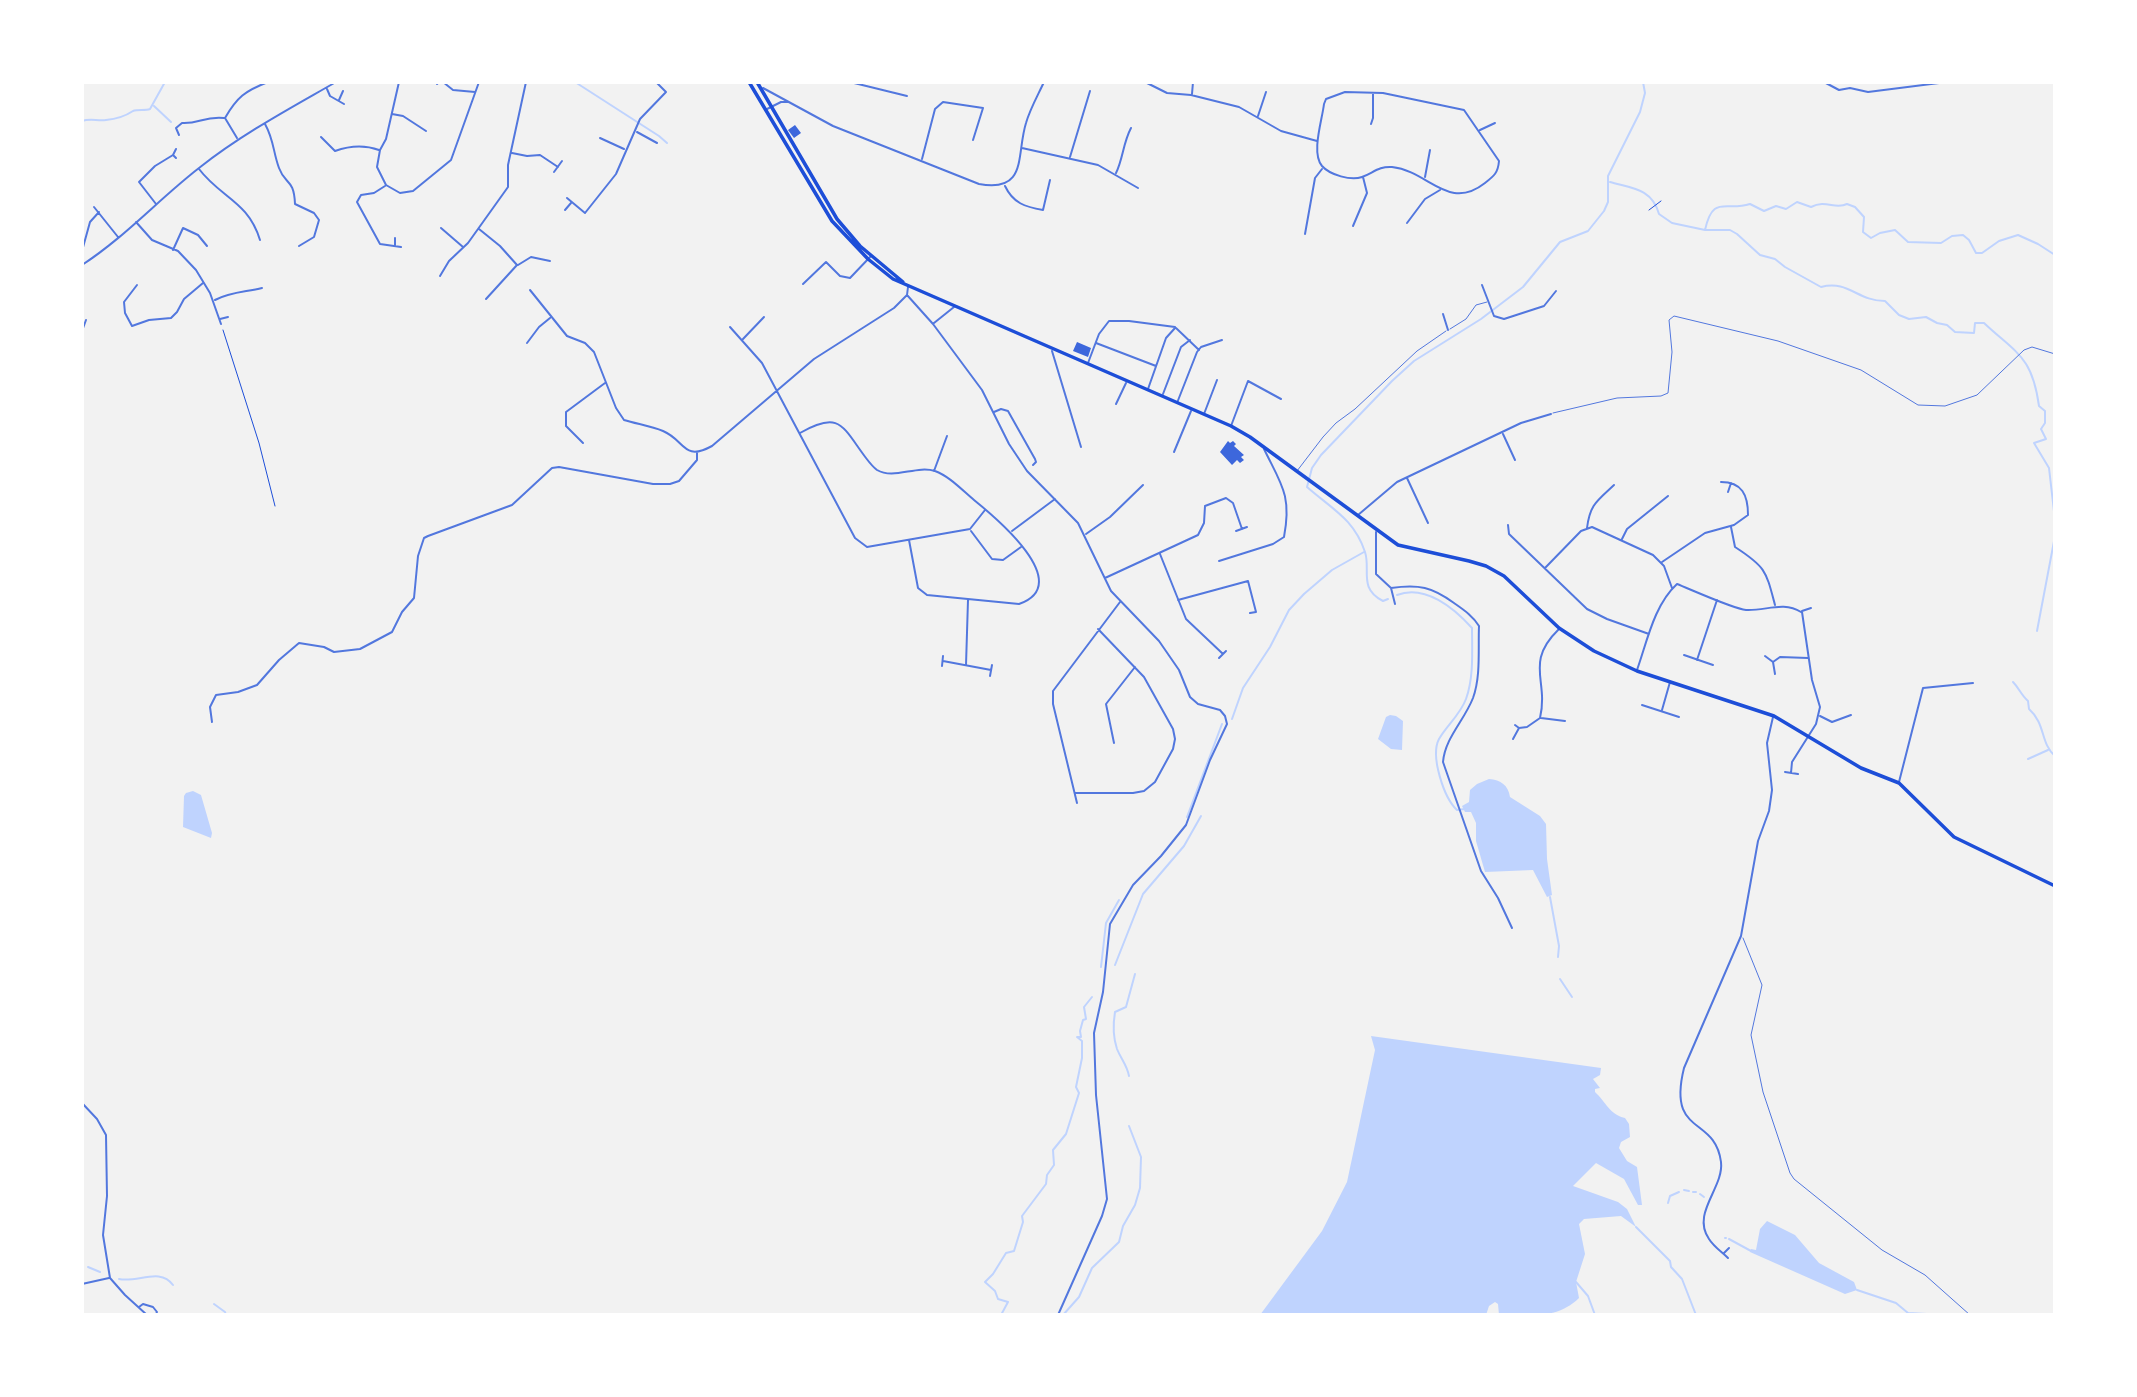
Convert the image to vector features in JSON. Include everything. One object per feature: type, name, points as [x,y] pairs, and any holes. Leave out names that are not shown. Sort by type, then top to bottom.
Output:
[{"type":"main road","points":[[749,82],[832,221],[869,258],[895,273],[906,284],[1231,426],[1262,445],[1305,479],[1403,547],[1469,561],[1495,570],[1559,628],[1594,651],[1637,671],[1774,716],[1861,768],[1899,783],[1954,837],[2055,886]]},
{"type":"main road","points":[[758,84],[836,219],[869,258]]},
{"type":"street","points":[[225,118],[243,93],[268,82]]},
{"type":"street","points":[[82,265],[119,238],[156,204],[237,139],[337,82]]},
{"type":"street","points":[[399,82],[377,167],[386,185],[393,191],[408,193],[451,160],[479,82]]},
{"type":"street","points":[[584,213],[616,174],[640,119],[666,92],[656,82]]},
{"type":"street","points":[[850,82],[907,96]]},
{"type":"street","points":[[758,84],[833,126],[979,184],[993,186],[1004,184],[1013,178],[1018,169],[1026,123],[1044,82]]},
{"type":"street","points":[[1145,82],[1167,93],[1191,95],[1239,107],[1282,131],[1318,141]]},
{"type":"street","points":[[1191,95],[1193,82]]},
{"type":"street","points":[[1824,82],[1839,90],[1850,88],[1868,92],[1947,82]]},
{"type":"street","points":[[440,83],[453,90],[477,92]]},
{"type":"street","points":[[440,276],[449,261],[479,229],[508,187],[508,165],[525,84]]},
{"type":"street","points":[[327,88],[330,96],[344,104]]},
{"type":"street","points":[[338,101],[344,91]]},
{"type":"street","points":[[1070,158],[1090,91]]},
{"type":"street","points":[[1258,117],[1266,92]]},
{"type":"street","points":[[1345,92],[1383,93],[1464,110],[1479,130],[1499,162],[1496,174],[1480,187],[1462,193],[1440,190],[1424,178],[1391,167],[1379,168],[1362,177],[1338,175],[1323,167],[1317,155],[1326,99],[1345,92]]},
{"type":"street","points":[[1371,124],[1373,93]]},
{"type":"street","points":[[765,110],[781,102],[789,102]]},
{"type":"street","points":[[922,161],[935,109],[943,102],[983,108],[973,140]]},
{"type":"street","points":[[391,114],[403,116],[426,131]]},
{"type":"street","points":[[178,135],[176,128],[182,123],[194,124],[210,117],[225,118]]},
{"type":"street","points":[[225,118],[237,139]]},
{"type":"street","points":[[265,123],[275,145],[279,168],[293,187],[295,204]]},
{"type":"street","points":[[1479,130],[1495,123]]},
{"type":"street","points":[[414,131],[418,126]]},
{"type":"street","points":[[1115,174],[1131,128]]},
{"type":"street","points":[[635,131],[657,143]]},
{"type":"street","points":[[321,137],[335,152],[335,158]]},
{"type":"street","points":[[600,138],[625,149]]},
{"type":"street","points":[[649,144],[651,140]]},
{"type":"street","points":[[335,152],[346,147],[368,146],[380,150]]},
{"type":"street","points":[[1022,148],[1098,165],[1138,188]]},
{"type":"street","points":[[156,204],[138,183],[155,166],[173,155],[176,149]]},
{"type":"street","points":[[1424,178],[1430,150]]},
{"type":"street","points":[[511,153],[540,155],[558,167]]},
{"type":"street","points":[[173,155],[176,158]]},
{"type":"street","points":[[554,172],[562,161]]},
{"type":"street","points":[[1305,234],[1315,178],[1323,167]]},
{"type":"street","points":[[198,169],[211,185],[240,203],[246,216],[254,222],[260,240]]},
{"type":"street","points":[[1353,226],[1367,193],[1362,177]]},
{"type":"street","points":[[1004,184],[1016,201],[1026,207],[1044,210],[1050,180]]},
{"type":"street","points":[[358,198],[374,193],[386,185]]},
{"type":"street","points":[[1407,223],[1425,199],[1440,190]]},
{"type":"street","points":[[354,195],[358,198]]},
{"type":"street","points":[[358,198],[357,202],[380,244],[401,247]]},
{"type":"street","points":[[567,198],[591,217]]},
{"type":"street","points":[[565,210],[572,202]]},
{"type":"street","points":[[290,206],[295,204],[314,214],[319,220],[314,237],[299,246]]},
{"type":"street","points":[[94,207],[119,238]]},
{"type":"street","points":[[82,251],[90,222],[99,212]]},
{"type":"street","points":[[136,222],[152,240],[178,251],[187,261],[214,300],[221,324]]},
{"type":"street","points":[[173,250],[185,224]]},
{"type":"street","points":[[183,228],[198,235],[208,246]]},
{"type":"street","points":[[441,228],[464,247]]},
{"type":"street","points":[[479,229],[500,246],[517,265]]},
{"type":"street","points":[[395,238],[395,246]]},
{"type":"street","points":[[84,246],[88,248]]},
{"type":"street","points":[[485,299],[517,265],[531,257],[550,261]]},
{"type":"street","points":[[803,284],[827,262],[840,276],[850,278],[869,258]]},
{"type":"street","points":[[128,329],[142,321],[174,316],[184,299],[204,282]]},
{"type":"street","points":[[906,284],[907,295],[933,324],[982,390],[1009,444],[1027,471],[1078,523],[1104,579],[1120,601],[1159,640],[1179,670],[1192,700],[1220,710],[1226,716],[1227,724],[1210,760],[1186,825],[1133,885],[1110,924],[1094,1045],[1096,1096],[1107,1199],[1058,1315]]},
{"type":"street","points":[[132,326],[124,302],[137,285]]},
{"type":"street","points":[[1482,285],[1490,310],[1495,317],[1504,319],[1544,306],[1556,291]]},
{"type":"street","points":[[129,288],[132,291]]},
{"type":"street","points":[[214,300],[225,295],[262,288]]},
{"type":"street","points":[[530,290],[567,336],[585,343],[594,352],[616,408],[624,420],[666,432],[687,450],[697,452],[712,446],[814,359],[894,308],[907,295]]},
{"type":"street","points":[[933,324],[955,306]]},
{"type":"street","points":[[1443,314],[1448,330]]},
{"type":"street","points":[[220,319],[228,317]]},
{"type":"street","points":[[742,340],[764,317]]},
{"type":"street","points":[[527,343],[550,318]]},
{"type":"street","points":[[82,331],[86,320]]},
{"type":"street","points":[[1087,364],[1109,321],[1175,327],[1191,340],[1198,351]]},
{"type":"street","points":[[730,327],[762,363],[855,538],[867,547],[970,529],[985,509]]},
{"type":"street","points":[[1148,391],[1166,338],[1175,327]]},
{"type":"street","points":[[1162,397],[1181,347],[1191,340]]},
{"type":"street","points":[[1177,403],[1198,351],[1222,340]]},
{"type":"street","points":[[1096,343],[1157,366]]},
{"type":"street","points":[[1051,349],[1081,447]]},
{"type":"street","points":[[1205,414],[1217,380]]},
{"type":"street","points":[[1231,426],[1248,381],[1281,399]]},
{"type":"street","points":[[583,443],[566,426],[566,412],[606,382]]},
{"type":"street","points":[[1116,404],[1126,382]]},
{"type":"street","points":[[993,413],[1001,409],[1009,411],[1035,459],[1033,465]]},
{"type":"street","points":[[1174,452],[1192,409]]},
{"type":"street","points":[[1357,516],[1392,485],[1407,477],[1521,424],[1551,414]]},
{"type":"street","points":[[800,433],[820,422],[831,421],[844,428],[875,469],[887,474],[933,471],[947,478],[1011,532],[1034,561],[1038,584],[1030,601],[1019,604],[927,595],[918,588],[909,540]]},
{"type":"street","points":[[1502,433],[1514,460]]},
{"type":"street","points":[[933,471],[947,436]]},
{"type":"street","points":[[1219,561],[1273,544],[1284,537],[1287,523],[1286,495],[1278,472],[1262,445]]},
{"type":"street","points":[[212,722],[210,707],[216,695],[238,692],[257,685],[279,660],[299,643],[313,644],[334,652],[359,649],[392,632],[402,612],[414,598],[418,556],[424,538],[512,505],[552,468],[653,484],[670,484],[679,481],[697,460],[697,452]]},
{"type":"street","points":[[1407,477],[1429,523]]},
{"type":"street","points":[[1661,562],[1705,533],[1743,521],[1748,515],[1744,491],[1738,485],[1721,482]]},
{"type":"street","points":[[1728,492],[1731,483]]},
{"type":"street","points":[[1084,535],[1110,517],[1143,485]]},
{"type":"street","points":[[1587,529],[1593,505],[1614,485]]},
{"type":"street","points":[[1605,494],[1609,499]]},
{"type":"street","points":[[1622,540],[1627,529],[1668,496]]},
{"type":"street","points":[[1011,532],[1055,498]]},
{"type":"street","points":[[1104,579],[1198,535],[1204,523],[1205,506],[1226,498],[1233,503],[1242,529]]},
{"type":"street","points":[[1663,499],[1667,503]]},
{"type":"street","points":[[1508,525],[1509,534],[1587,608],[1607,619],[1650,634]]},
{"type":"street","points":[[1731,526],[1735,547],[1757,561],[1764,571],[1776,606]]},
{"type":"street","points":[[1236,531],[1247,527]]},
{"type":"street","points":[[1544,569],[1581,531],[1592,527],[1653,555],[1661,562],[1672,589]]},
{"type":"street","points":[[970,529],[992,559],[1003,560],[1022,547]]},
{"type":"street","points":[[1378,530],[1375,534],[1376,574],[1391,587],[1395,604]]},
{"type":"street","points":[[1159,553],[1185,619],[1223,654]]},
{"type":"street","points":[[1178,600],[1250,581],[1256,612],[1250,614]]},
{"type":"street","points":[[1637,671],[1658,612],[1668,593],[1677,584],[1746,610],[1776,606],[1794,607],[1801,612],[1820,707],[1810,736],[1792,762],[1791,773]]},
{"type":"street","points":[[1391,587],[1420,586],[1436,590],[1466,611],[1479,626],[1474,695],[1444,749],[1443,762],[1480,871],[1498,898],[1512,928]]},
{"type":"street","points":[[966,665],[968,599]]},
{"type":"street","points":[[1697,660],[1718,599]]},
{"type":"street","points":[[1077,803],[1053,704],[1053,691],[1120,601]]},
{"type":"street","points":[[1801,612],[1811,608]]},
{"type":"street","points":[[1515,725],[1519,728],[1527,727],[1540,718],[1540,657],[1545,644],[1559,628]]},
{"type":"street","points":[[1075,793],[1144,791],[1155,782],[1173,749],[1175,739],[1173,729],[1136,667],[1098,629]]},
{"type":"street","points":[[1219,658],[1226,651]]},
{"type":"street","points":[[1684,655],[1713,665]]},
{"type":"street","points":[[942,666],[943,656]]},
{"type":"street","points":[[1765,656],[1773,662],[1775,674]]},
{"type":"street","points":[[1773,662],[1780,657],[1810,657]]},
{"type":"street","points":[[943,661],[991,670]]},
{"type":"street","points":[[990,676],[992,665]]},
{"type":"street","points":[[1114,743],[1106,704],[1136,667]]},
{"type":"street","points":[[1661,711],[1671,681]]},
{"type":"street","points":[[1899,783],[1923,688],[1973,683]]},
{"type":"street","points":[[1642,705],[1679,717]]},
{"type":"street","points":[[1819,716],[1832,722],[1851,715]]},
{"type":"street","points":[[1728,1258],[1711,1242],[1704,1232],[1703,1224],[1720,1179],[1718,1150],[1709,1135],[1686,1118],[1680,1104],[1679,1091],[1684,1068],[1741,936],[1758,841],[1769,811],[1772,790],[1767,743],[1774,716]]},
{"type":"street","points":[[1540,718],[1565,721]]},
{"type":"street","points":[[1513,739],[1519,728]]},
{"type":"street","points":[[1113,737],[1119,736]]},
{"type":"street","points":[[1785,772],[1798,774]]},
{"type":"street","points":[[82,1103],[97,1119],[106,1135],[107,1196],[103,1235],[110,1278],[147,1315]]},
{"type":"street","points":[[1724,1253],[1729,1248]]},
{"type":"street","points":[[82,1284],[110,1278]]},
{"type":"street","points":[[138,1307],[142,1304],[153,1307],[157,1312],[155,1315]]},
{"type":"lane","points":[[1297,471],[1336,423],[1355,409],[1417,351],[1466,319],[1476,305],[1486,302]]},
{"type":"lane","points":[[1551,414],[1617,398],[1661,396],[1668,393],[1672,352],[1669,320],[1674,316],[1778,341],[1861,370],[1918,405],[1945,406],[1978,395],[2024,349],[2032,347],[2055,354]]},
{"type":"lane","points":[[1741,936],[1762,985],[1751,1035],[1763,1093],[1790,1173],[1882,1250],[1925,1275],[1970,1315]]},
{"type":"path","points":[[1648,210],[1661,201]]},
{"type":"path","points":[[221,324],[259,443],[275,506]]},
{"type":"water","points":[[1390,715],[1403,721],[1402,750],[1391,749],[1378,739],[1386,717]]},
{"type":"water","points":[[1489,779],[1503,784],[1510,797],[1540,816],[1546,824],[1552,895],[1547,897],[1533,870],[1485,872],[1476,841],[1476,823],[1471,812],[1465,812],[1462,806],[1469,802],[1470,790]]},
{"type":"water","points":[[193,791],[201,795],[212,833],[211,838],[183,827],[184,796]]},
{"type":"water","points":[[1371,1036],[1601,1068],[1600,1075],[1593,1079],[1600,1088],[1595,1089],[1595,1092],[1611,1111],[1625,1118],[1629,1124],[1630,1137],[1621,1142],[1619,1148],[1627,1161],[1637,1167],[1642,1205],[1638,1205],[1624,1179],[1596,1163],[1573,1186],[1618,1202],[1627,1209],[1636,1227],[1621,1216],[1584,1219],[1579,1224],[1585,1254],[1576,1282],[1579,1298],[1570,1305],[1541,1315],[1499,1315],[1498,1304],[1495,1302],[1489,1306],[1486,1315],[1260,1315],[1322,1231],[1347,1182],[1375,1050]]},
{"type":"water","points":[[1767,1221],[1795,1235],[1819,1263],[1854,1282],[1857,1290],[1845,1294],[1750,1252],[1751,1249],[1756,1250],[1760,1229]]},
{"type":"building","points":[[795,125],[801,133],[794,138],[788,130]]},
{"type":"building","points":[[1077,342],[1091,348],[1088,357],[1073,351]]},
{"type":"building","points":[[1228,441],[1233,441],[1236,444],[1234,446],[1244,455],[1241,457],[1244,460],[1240,463],[1237,460],[1232,465],[1220,452]]},
{"type":"waterway","points":[[82,121],[114,119],[135,110],[150,109],[165,82]]},
{"type":"waterway","points":[[575,82],[667,143]]},
{"type":"waterway","points":[[1388,599],[1383,601],[1370,590],[1365,552],[1355,531],[1341,515],[1307,487],[1312,468],[1321,455],[1414,361],[1481,319],[1523,287],[1560,242],[1588,231],[1608,202],[1608,176],[1640,112],[1645,93],[1643,82]]},
{"type":"waterway","points":[[154,106],[171,122]]},
{"type":"waterway","points":[[1610,182],[1640,190],[1656,205],[1659,214],[1672,223],[1705,230],[1730,230],[1760,255],[1775,259],[1821,287],[1839,286],[1867,298],[1885,301],[1899,315],[1909,319],[1926,317],[1947,325],[1955,332],[1974,333],[1975,323],[1984,323],[2021,357],[2032,376],[2039,406],[2045,411],[2045,423],[2041,429],[2046,439],[2034,443],[2049,468],[2055,520]]},
{"type":"waterway","points":[[1705,230],[1712,212],[1721,206],[1750,204],[1764,211],[1776,206],[1786,209],[1797,202],[1811,207],[1821,204],[1847,204],[1855,207],[1864,217],[1863,232],[1871,238],[1895,230],[1908,242],[1941,243],[1952,236],[1963,235],[1976,253],[1982,253],[1999,241],[2018,235],[2055,255]]},
{"type":"waterway","points":[[2037,631],[2055,536]]},
{"type":"waterway","points":[[1232,719],[1243,688],[1270,647],[1289,610],[1332,570],[1364,552]]},
{"type":"waterway","points":[[1397,595],[1408,592],[1428,595],[1448,606],[1472,628],[1469,691],[1460,710],[1439,739],[1436,756],[1447,796],[1457,810],[1465,809]]},
{"type":"waterway","points":[[2013,682],[2028,701],[2029,709],[2055,756]]},
{"type":"waterway","points":[[1187,817],[1222,724]]},
{"type":"waterway","points":[[2028,759],[2048,750]]},
{"type":"waterway","points":[[1115,965],[1143,894],[1184,846],[1201,816]]},
{"type":"waterway","points":[[1550,897],[1559,946],[1558,957]]},
{"type":"waterway","points":[[1101,967],[1106,923],[1119,900]]},
{"type":"waterway","points":[[1129,1076],[1116,1044],[1114,1021],[1115,1012],[1126,1007],[1135,974]]},
{"type":"waterway","points":[[1560,979],[1572,997]]},
{"type":"waterway","points":[[1001,1315],[1008,1302],[998,1299],[995,1291],[985,1282],[1006,1253],[1014,1251],[1023,1222],[1022,1216],[1046,1184],[1047,1175],[1054,1165],[1053,1150],[1066,1134],[1079,1093],[1076,1087],[1082,1058],[1082,1041],[1077,1037],[1081,1037],[1083,1020],[1086,1019],[1084,1007],[1092,997]]},
{"type":"waterway","points":[[1063,1315],[1079,1297],[1092,1268],[1119,1242],[1123,1226],[1135,1205],[1140,1188],[1141,1157],[1129,1126]]},
{"type":"waterway","points":[[1684,1190],[1689,1191]]},
{"type":"waterway","points":[[1668,1203],[1670,1196],[1679,1192]]},
{"type":"waterway","points":[[1700,1194],[1704,1197]]},
{"type":"waterway","points":[[1636,1227],[1670,1261],[1671,1267],[1682,1279],[1696,1315]]},
{"type":"waterway","points":[[1729,1239],[1751,1251]]},
{"type":"waterway","points":[[88,1267],[100,1272]]},
{"type":"waterway","points":[[119,1279],[155,1276],[162,1277],[173,1285]]},
{"type":"waterway","points":[[1576,1282],[1588,1296],[1595,1315]]},
{"type":"waterway","points":[[1857,1290],[1896,1303],[1908,1313],[1945,1315]]},
{"type":"waterway","points":[[214,1304],[226,1315]]}]
